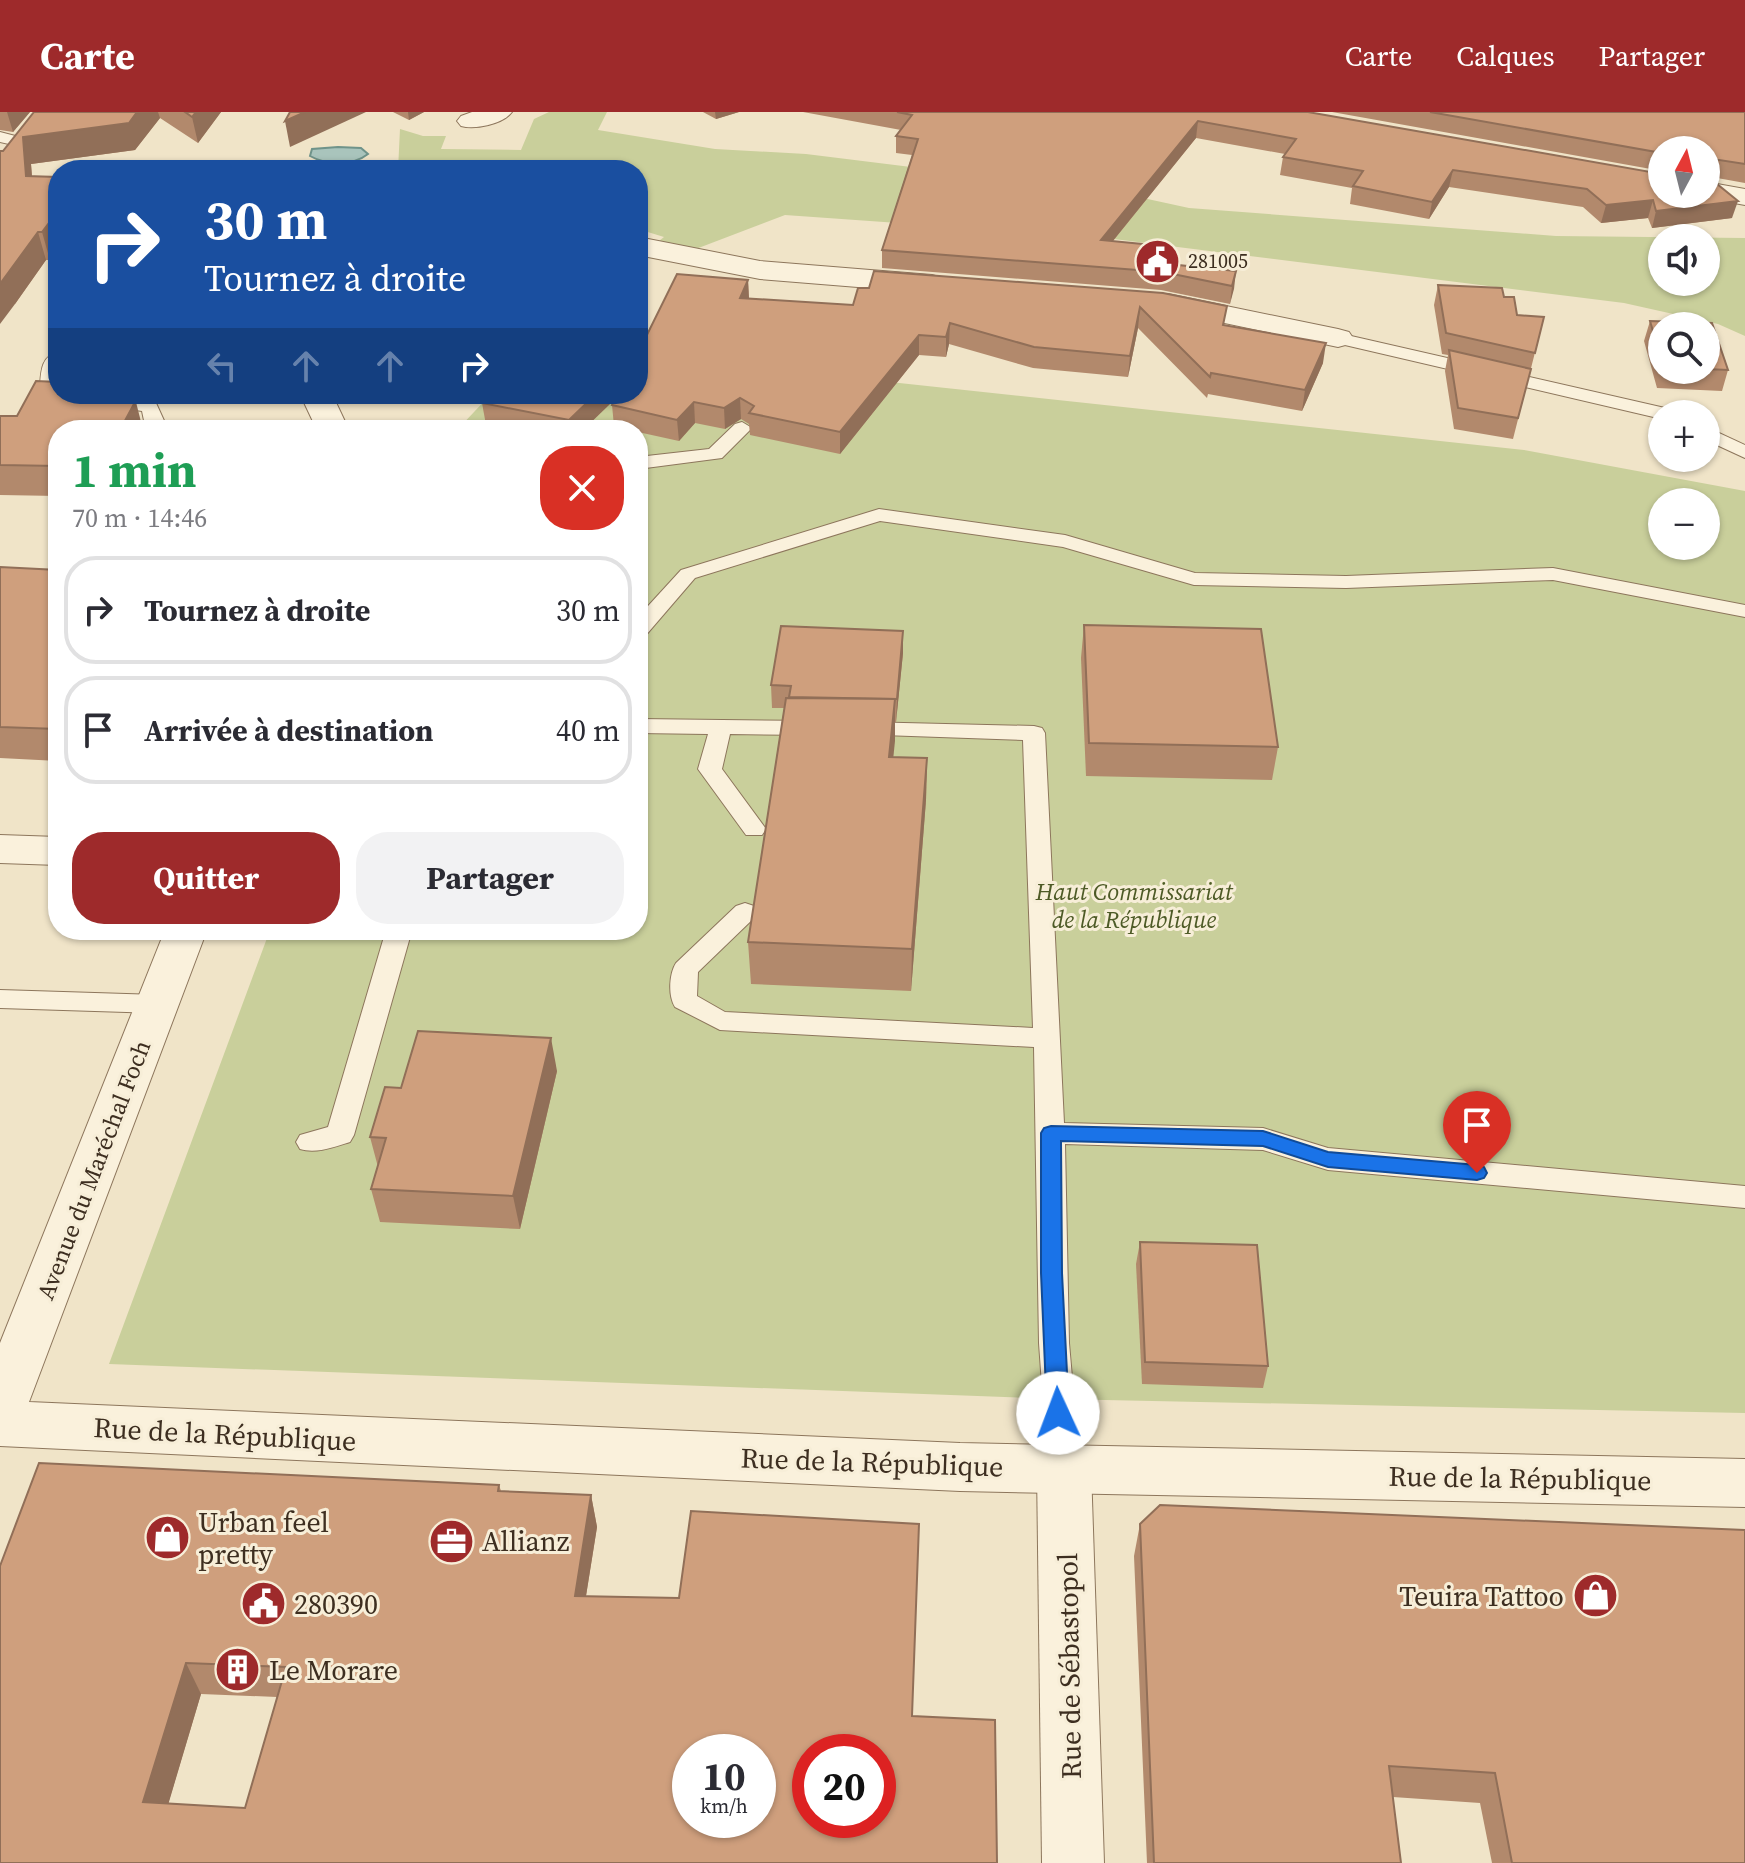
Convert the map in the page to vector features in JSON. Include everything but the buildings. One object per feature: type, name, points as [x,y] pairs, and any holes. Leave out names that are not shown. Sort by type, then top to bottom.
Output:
[{"type":"street","points":[[470,121],[499,112]]},
{"type":"street","points":[[1720,193],[1745,197]]},
{"type":"street","points":[[648,248],[760,270],[959,286]]},
{"type":"street","points":[[1143,301],[1207,310],[1338,338]]},
{"type":"street","points":[[0,849],[48,851]]},
{"type":"street","name":"Avenue du Maréchal Foch","points":[[0,1409],[182,940]]},
{"type":"street","name":"Rue de la République","points":[[0,1423],[960,1467],[1745,1483]]},
{"type":"street","name":"Rue de Sébastopol","points":[[1064,1469],[1073,1863]]},
{"type":"lane","points":[[1338,338],[1648,410]]},
{"type":"lane","points":[[131,404],[149,407],[155,420]]},
{"type":"lane","points":[[648,462],[715,454],[742,428]]},
{"type":"lane","points":[[1720,440],[1745,452]]},
{"type":"lane","points":[[648,619],[688,574],[879,515],[1065,541],[1194,579],[1346,582],[1553,574],[1745,611]]},
{"type":"lane","points":[[648,726],[1034,733],[1049,1038],[1051,1273],[1064,1469]]},
{"type":"lane","points":[[721,726],[710,769],[754,829]]},
{"type":"lane","points":[[745,912],[685,969],[684,1000],[720,1021],[1049,1038]]},
{"type":"lane","points":[[310,1142],[340,1135],[396,940]]},
{"type":"lane","points":[[0,999],[158,1004]]},
{"type":"lane","points":[[1051,1133],[1263,1139],[1328,1159],[1745,1197]]},
{"type":"green space","points":[[549,112],[607,112],[598,130],[715,149],[806,154],[1120,193],[1189,208],[1556,236],[1648,237],[1648,296],[1720,296],[1720,238],[1745,238],[1745,336],[1720,325],[1720,312],[1664,312],[1624,303],[1098,237],[785,215],[688,252],[654,245],[664,237],[648,232],[648,160],[398,160],[400,129],[423,136],[446,136],[441,149],[521,150],[534,119]]},
{"type":"green space","name":"Haut Commissariat de la République","points":[[648,356],[1524,450],[1745,491],[1745,1413],[1057,1399],[109,1364],[266,940],[648,940],[648,420],[466,420],[482,404],[648,404]]},
{"type":"water","points":[[361,148],[368,154],[357,160],[321,160],[310,156],[312,149]]},
{"type":"place","name":"281005","points":[[1157,261]]},
{"type":"place","name":"Urban feel pretty","points":[[167,1538]]},
{"type":"place","name":"Allianz","points":[[451,1541]]},
{"type":"place","name":"Teuira Tattoo","points":[[1595,1596]]},
{"type":"place","name":"280390","points":[[263,1604]]},
{"type":"place","name":"Le Morare","points":[[238,1670]]},
{"type":"route","points":[[1058,1413],[1051,1273],[1051,1133],[1263,1139],[1328,1159],[1477,1173]]}]
